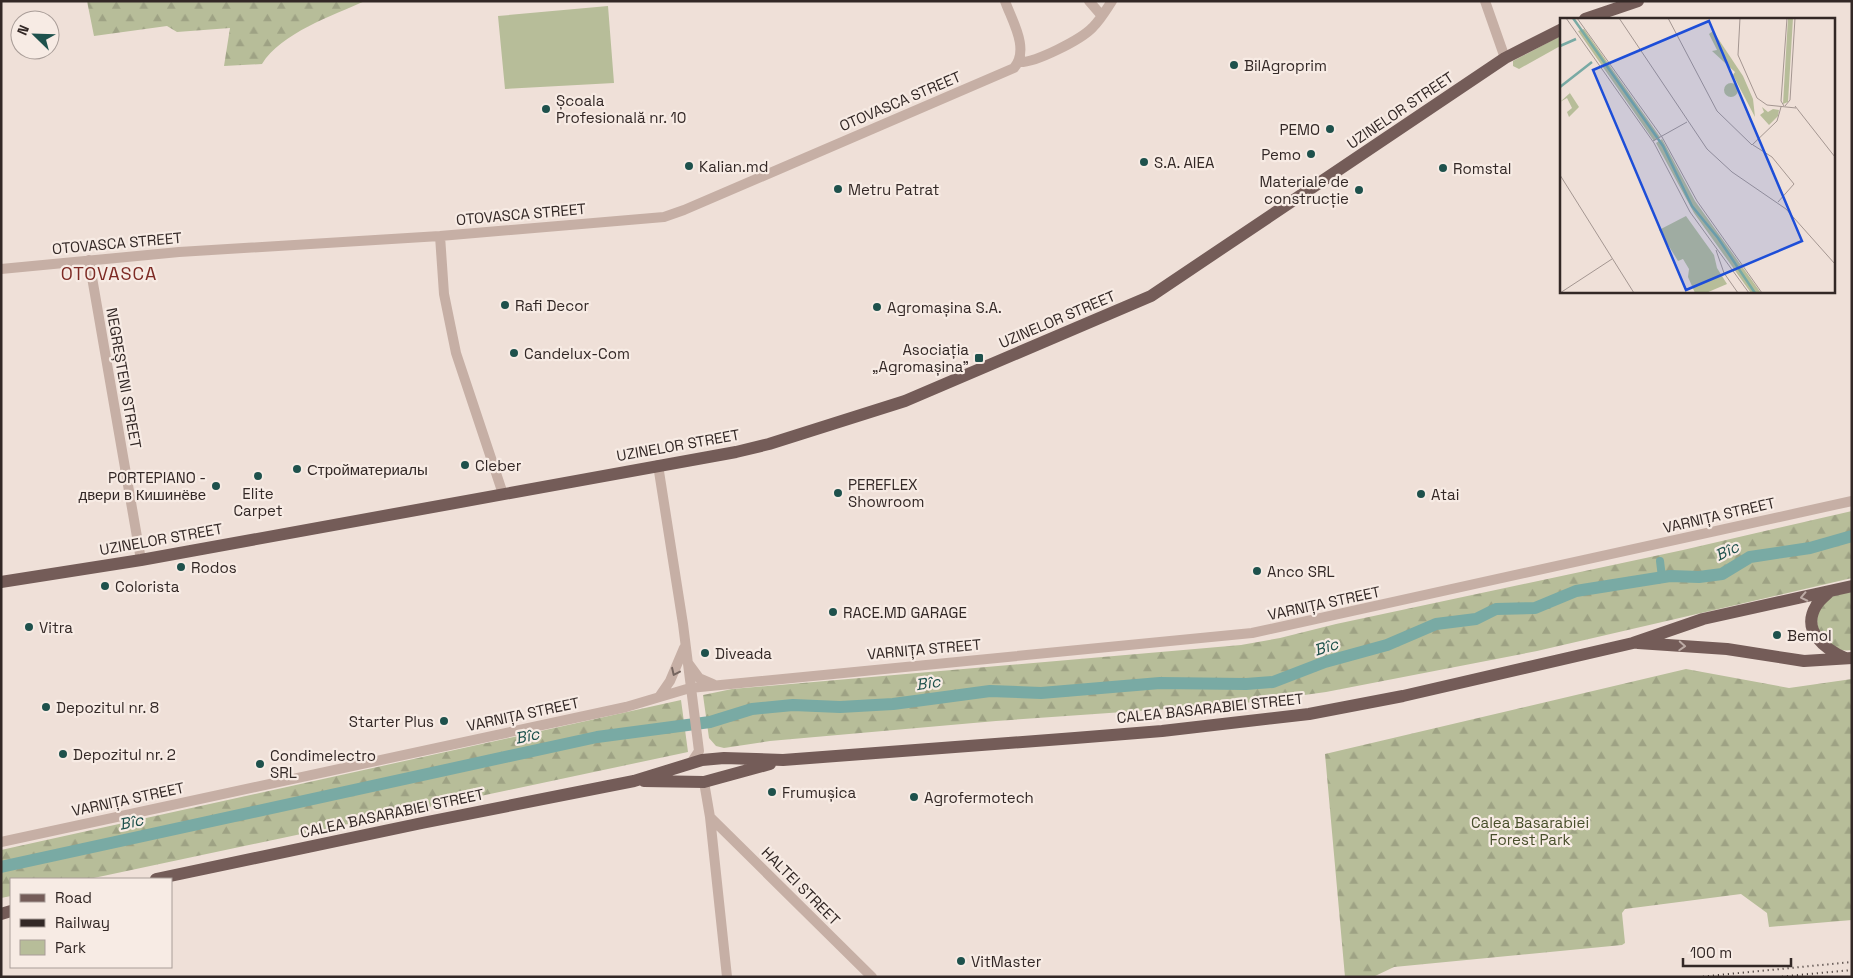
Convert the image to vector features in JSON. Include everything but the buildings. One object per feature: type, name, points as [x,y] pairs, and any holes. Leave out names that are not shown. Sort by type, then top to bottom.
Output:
[{"type":"main road","points":[[1588,18],[1638,1]]},
{"type":"main road","name":"UZINELOR STREET","points":[[1,582],[140,560],[769,444],[906,401],[1151,296],[1505,58],[1560,30]]},
{"type":"main road","name":"CALEA BASARABIEI STREET","points":[[161,878],[634,781],[691,763],[711,760],[783,760],[1162,732],[1309,714],[1403,696],[1633,643],[1703,619],[1852,586]]},
{"type":"main road","points":[[1830,591],[1816,606],[1812,619],[1813,630],[1817,639],[1829,652],[1849,658]]},
{"type":"main road","name":"CALEA BASARABIEI STREET","points":[[1633,643],[1727,649],[1804,661],[1849,658]]},
{"type":"main road","points":[[691,763],[691,772],[703,781],[714,769],[711,760]]},
{"type":"main road","name":"CALEA BASARABIEI STREET","points":[[634,781],[703,781],[783,760]]},
{"type":"street","points":[[1005,1],[1021,45],[1016,65]]},
{"type":"street","points":[[1088,1],[1102,16]]},
{"type":"street","name":"OTOVASCA STREET","points":[[1,269],[179,252],[440,236],[670,215],[1080,38],[1102,16],[1112,1]]},
{"type":"street","points":[[1485,1],[1505,58]]},
{"type":"street","points":[[440,236],[444,294],[456,353],[503,494]]},
{"type":"street","name":"NEGREȘTENI STREET","points":[[89,260],[140,560]]},
{"type":"street","points":[[658,465],[686,644],[699,747],[711,760]]},
{"type":"street","name":"VARNIȚA STREET","points":[[1,842],[617,709],[659,697],[691,692],[714,684],[1252,633],[1852,501]]},
{"type":"street","points":[[659,697],[673,676],[686,644]]},
{"type":"street","points":[[688,663],[699,678],[714,684]]},
{"type":"street","points":[[691,763],[699,747]]},
{"type":"street","points":[[703,781],[710,817],[727,977]]},
{"type":"street","name":"HALTEI STREET","points":[[710,817],[872,977]]},
{"type":"green space","points":[[87,1],[365,1],[294,34],[281,43],[262,64],[224,66],[230,28],[177,32],[167,26],[94,36]]},
{"type":"green space","points":[[608,6],[614,83],[505,89],[498,16]]},
{"type":"green space","points":[[1560,36],[1560,46],[1519,69],[1513,66],[1513,61]]},
{"type":"green space","points":[[1852,511],[1852,578],[1537,651],[1326,692],[1238,704],[996,721],[770,741],[724,748],[716,746],[709,738],[703,695],[732,689],[1241,645],[1683,550]]},
{"type":"green space","points":[[1852,591],[1852,650],[1841,650],[1832,647],[1825,641],[1817,624],[1818,615],[1822,606],[1829,598]]},
{"type":"green space","name":"Calea Basarabiei Forest Park","points":[[1686,669],[1789,688],[1852,679],[1852,920],[1769,927],[1767,913],[1741,894],[1625,909],[1622,913],[1625,943],[1622,945],[1394,967],[1373,977],[1345,977],[1325,754]]},
{"type":"green space","points":[[681,700],[688,752],[94,878],[10,878],[10,896],[1,898],[1,850]]},
{"type":"waterway","name":"Bîc","points":[[1,867],[597,737],[710,722],[752,709],[793,705],[840,707],[893,704],[990,691],[1041,693],[1160,683],[1246,684],[1273,682],[1325,662],[1387,645],[1436,624],[1476,619],[1496,609],[1535,608],[1576,591],[1670,576],[1699,577],[1722,574],[1750,557],[1810,548],[1852,536]]},
{"type":"waterway","points":[[1660,561],[1662,577]]},
{"type":"railway","points":[[1698,977],[1852,962]]},
{"type":"railway","points":[[1777,977],[1852,970]]},
{"type":"place","name":"BilAgroprim","points":[[1234,65]]},
{"type":"place","name":"Școala Profesională nr. 10","points":[[546,109]]},
{"type":"place","name":"PEMO","points":[[1330,129]]},
{"type":"place","name":"Pemo","points":[[1311,154]]},
{"type":"place","name":"S.A. AIEA","points":[[1144,162]]},
{"type":"place","name":"Kalian.md","points":[[689,166]]},
{"type":"place","name":"Romstal","points":[[1443,168]]},
{"type":"place","name":"Metru Patrat","points":[[838,189]]},
{"type":"place","name":"Materiale de construcție","points":[[1359,190]]},
{"type":"place","name":"Rafi Decor","points":[[505,305]]},
{"type":"place","name":"Agromașina S.A.","points":[[877,307]]},
{"type":"place","name":"Candelux-Com","points":[[514,353]]},
{"type":"place","name":"Asociația „Agromașina”","points":[[979,358]]},
{"type":"place","name":"Cleber","points":[[465,465]]},
{"type":"place","name":"Стройматериалы","points":[[297,469]]},
{"type":"place","name":"Elite Carpet","points":[[258,476]]},
{"type":"place","name":"PORTEPIANO - двери в Кишинёве","points":[[216,486]]},
{"type":"place","name":"PEREFLEX Showroom","points":[[838,493]]},
{"type":"place","name":"Atai","points":[[1421,494]]},
{"type":"place","name":"Rodos","points":[[181,567]]},
{"type":"place","name":"Anco SRL","points":[[1257,571]]},
{"type":"place","name":"Colorista","points":[[105,586]]},
{"type":"place","name":"RACE.MD GARAGE","points":[[833,612]]},
{"type":"place","name":"Vitra","points":[[29,627]]},
{"type":"place","name":"Bemol","points":[[1777,635]]},
{"type":"place","name":"Diveada","points":[[705,653]]},
{"type":"place","name":"Depozitul nr. 8","points":[[46,707]]},
{"type":"place","name":"Starter Plus","points":[[444,721]]},
{"type":"place","name":"Depozitul nr. 2","points":[[63,754]]},
{"type":"place","name":"Condimelectro SRL","points":[[260,764]]},
{"type":"place","name":"Frumușica","points":[[772,792]]},
{"type":"place","name":"Agrofermotech","points":[[914,797]]},
{"type":"place","name":"VitMaster","points":[[961,961]]},
{"type":"district","name":"OTOVASCA","points":[[109,273]]}]
